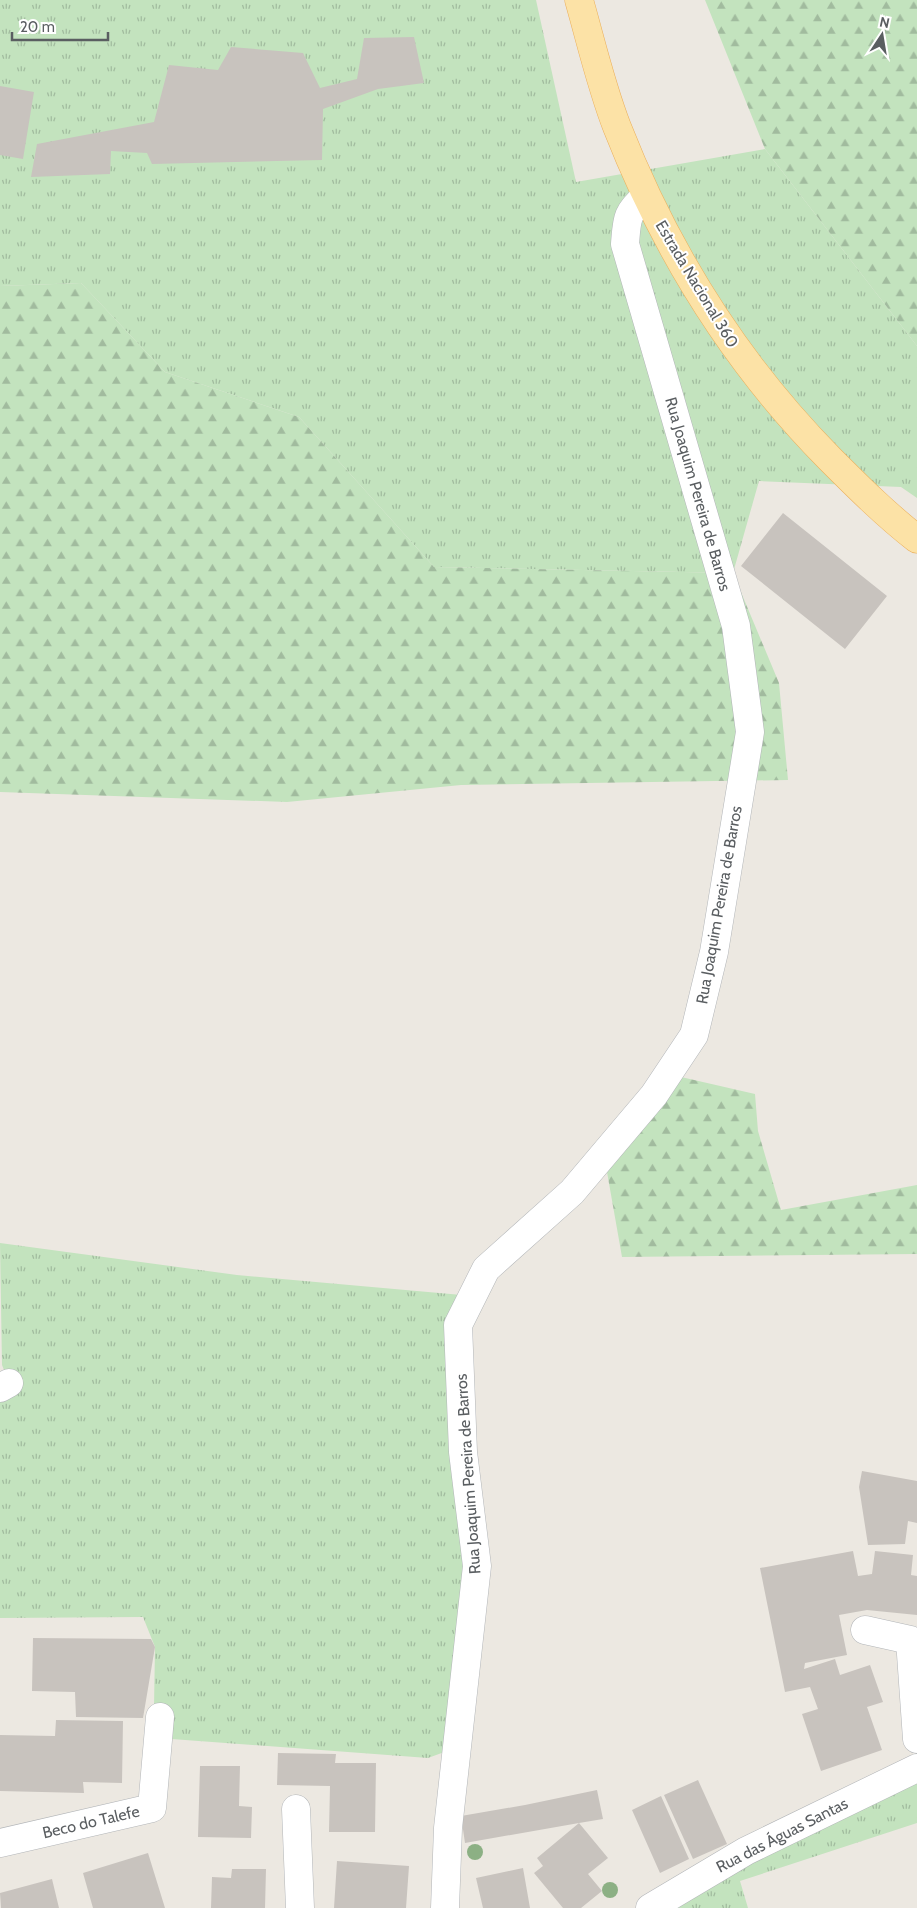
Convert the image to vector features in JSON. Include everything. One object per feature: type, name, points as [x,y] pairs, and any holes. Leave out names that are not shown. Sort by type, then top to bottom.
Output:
[{"type":"main road","name":"Estrada Nacional 360","points":[[579,0],[616,125],[646,196],[697,290],[744,360],[782,407],[858,488],[917,539]]},
{"type":"street","name":"Rua Joaquim Pereira de Barros","points":[[445,1908],[448,1828],[477,1566],[463,1452],[458,1325],[486,1269],[572,1192],[654,1095],[694,1035],[714,952],[750,732],[736,626],[625,244],[627,217],[633,207],[646,196]]},
{"type":"street","points":[[865,1630],[910,1640],[917,1739]]},
{"type":"street","name":"Beco do Talefe","points":[[0,1843],[152,1808],[160,1717]]},
{"type":"street","name":"Rua das Águas Santas","points":[[650,1908],[746,1851],[917,1768]]},
{"type":"street","points":[[296,1809],[300,1908]]},
{"type":"green space","points":[[0,0],[536,0],[576,182],[765,149],[917,346],[917,498],[901,487],[759,481],[733,573],[434,567],[299,417],[165,372],[81,283],[0,286]]},
{"type":"green space","points":[[705,0],[917,0],[917,346],[765,149]]},
{"type":"green space","points":[[81,283],[165,372],[299,417],[434,567],[733,573],[779,683],[788,780],[461,785],[287,802],[0,792],[0,286]]},
{"type":"green space","points":[[668,1074],[755,1094],[758,1131],[781,1210],[917,1185],[917,1254],[622,1257],[604,1155]]},
{"type":"green space","points":[[0,1243],[237,1275],[473,1296],[458,1325],[477,1566],[458,1747],[428,1758],[158,1738],[154,1707],[155,1647],[143,1617],[0,1618],[0,1388],[9,1382],[2,1365]]},
{"type":"green space","points":[[917,1768],[917,1823],[740,1881],[748,1908],[672,1908]]},
{"type":"building","points":[[414,37],[424,83],[378,89],[323,109],[322,160],[152,164],[147,153],[111,151],[110,174],[31,177],[37,144],[154,122],[169,65],[218,70],[231,47],[303,53],[320,88],[357,79],[364,38]]},
{"type":"building","points":[[0,86],[34,92],[23,159],[0,155]]},
{"type":"building","points":[[783,513],[887,596],[845,649],[741,566]]},
{"type":"building","points":[[862,1471],[917,1481],[917,1523],[908,1521],[905,1544],[868,1545],[859,1487]]},
{"type":"building","points":[[853,1551],[858,1576],[872,1574],[875,1551],[913,1555],[911,1575],[917,1576],[917,1615],[867,1610],[839,1615],[847,1655],[805,1663],[804,1669],[835,1659],[840,1675],[870,1665],[883,1702],[867,1707],[882,1750],[821,1771],[802,1714],[818,1709],[810,1687],[785,1692],[760,1568]]},
{"type":"building","points":[[33,1638],[151,1639],[155,1647],[143,1718],[76,1717],[75,1692],[32,1691]]},
{"type":"building","points":[[56,1720],[123,1721],[122,1783],[83,1782],[84,1793],[0,1791],[0,1735],[55,1736]]},
{"type":"building","points":[[278,1753],[336,1754],[335,1763],[376,1763],[375,1832],[329,1832],[330,1786],[277,1785]]},
{"type":"building","points":[[200,1766],[240,1766],[239,1806],[252,1807],[251,1838],[198,1837]]},
{"type":"building","points":[[698,1780],[727,1844],[693,1859],[664,1795]]},
{"type":"building","points":[[597,1790],[603,1819],[465,1843],[461,1816]]},
{"type":"building","points":[[661,1796],[689,1859],[660,1873],[632,1810]]},
{"type":"building","points":[[579,1823],[608,1858],[588,1874],[602,1891],[581,1908],[563,1908],[534,1873],[543,1866],[537,1858]]},
{"type":"building","points":[[148,1853],[165,1908],[93,1908],[83,1873]]},
{"type":"building","points":[[337,1861],[409,1866],[406,1908],[334,1908]]},
{"type":"building","points":[[523,1868],[530,1908],[483,1908],[476,1878]]},
{"type":"building","points":[[232,1869],[266,1869],[265,1908],[211,1908],[212,1877],[231,1878]]},
{"type":"building","points":[[52,1879],[59,1908],[1,1908],[0,1893]]}]
